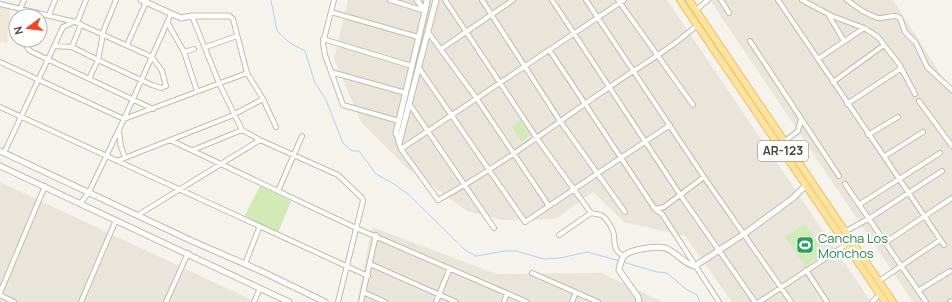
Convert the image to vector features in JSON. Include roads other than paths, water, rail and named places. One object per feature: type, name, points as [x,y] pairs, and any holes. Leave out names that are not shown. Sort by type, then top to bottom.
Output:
[{"type":"main road","name":"AR-123","points":[[680,0],[886,302]]},
{"type":"main road","name":"AR-123","points":[[689,0],[893,302]]},
{"type":"street","points":[[54,46],[72,47],[140,80],[161,88],[166,86],[162,71],[152,57],[81,24],[49,15],[55,0]]},
{"type":"street","points":[[86,0],[76,22],[63,27],[22,117],[2,152],[325,302]]},
{"type":"street","points":[[89,79],[98,60],[103,34],[116,0]]},
{"type":"street","points":[[334,0],[323,39],[325,55],[343,105],[399,121]]},
{"type":"street","points":[[390,0],[425,11]]},
{"type":"street","points":[[417,0],[425,11]]},
{"type":"street","points":[[427,0],[396,133],[401,149],[438,200],[464,186],[515,153],[609,87],[659,55],[697,25]]},
{"type":"street","points":[[399,143],[420,68],[436,0]]},
{"type":"street","points":[[444,0],[536,137],[591,213],[600,215],[607,220],[614,235],[614,248],[618,253],[624,256]]},
{"type":"street","points":[[482,0],[560,121],[625,212]]},
{"type":"street","points":[[441,49],[465,31],[492,15],[513,0]]},
{"type":"street","points":[[552,0],[644,141],[755,302]]},
{"type":"street","points":[[586,0],[704,177],[791,302]]},
{"type":"street","points":[[696,10],[708,0]]},
{"type":"street","points":[[721,0],[729,13]]},
{"type":"street","points":[[778,0],[868,135],[885,156],[944,245]]},
{"type":"street","points":[[802,0],[828,14],[864,28],[879,38],[899,64],[900,69],[915,94]]},
{"type":"street","points":[[847,0],[863,11],[878,18],[893,16],[900,18],[905,32],[916,43],[927,67],[952,90]]},
{"type":"street","points":[[127,45],[144,1],[181,18],[192,16],[229,16],[233,19],[236,36],[247,73],[264,99],[276,127]]},
{"type":"street","points":[[401,149],[499,83],[550,51],[621,1],[693,105]]},
{"type":"street","points":[[0,4],[16,8]]},
{"type":"street","points":[[331,12],[418,37]]},
{"type":"street","points":[[80,204],[89,192],[124,119],[140,80],[171,14]]},
{"type":"street","points":[[828,14],[844,41]]},
{"type":"street","points":[[192,16],[206,47],[219,83],[242,130],[293,156],[338,175],[362,198],[338,302]]},
{"type":"street","points":[[168,22],[184,52],[197,91]]},
{"type":"street","points":[[72,47],[81,24]]},
{"type":"street","points":[[818,59],[864,28]]},
{"type":"street","points":[[428,32],[515,153],[549,206]]},
{"type":"street","points":[[206,47],[236,36]]},
{"type":"street","points":[[323,39],[412,66]]},
{"type":"street","points":[[750,41],[840,176]]},
{"type":"street","points":[[833,82],[884,45]]},
{"type":"street","points":[[28,48],[30,51],[48,60],[153,109]]},
{"type":"street","points":[[184,52],[194,49]]},
{"type":"street","points":[[550,51],[655,209],[662,214],[719,302]]},
{"type":"street","points":[[0,62],[124,119],[247,73]]},
{"type":"street","points":[[420,68],[525,222],[574,190],[620,157],[670,125]]},
{"type":"street","points":[[847,104],[900,69]]},
{"type":"street","points":[[331,72],[406,93]]},
{"type":"street","points":[[117,160],[234,114],[264,99]]},
{"type":"street","points":[[919,101],[952,146]]},
{"type":"street","points":[[410,105],[494,228]]},
{"type":"street","points":[[0,107],[117,160],[259,228],[368,276]]},
{"type":"street","points":[[868,135],[898,117]]},
{"type":"street","points":[[785,141],[798,131],[801,118]]},
{"type":"street","points":[[119,129],[121,147],[125,157]]},
{"type":"street","points":[[193,150],[242,130]]},
{"type":"street","points":[[885,156],[923,132]]},
{"type":"street","points":[[278,191],[302,136]]},
{"type":"street","points":[[170,140],[356,228],[376,235],[527,302]]},
{"type":"street","points":[[138,215],[222,165],[260,140]]},
{"type":"street","points":[[860,204],[940,153]]},
{"type":"street","points":[[0,166],[188,253],[289,302]]},
{"type":"street","points":[[846,231],[870,218],[942,171]]},
{"type":"street","points":[[655,209],[664,207],[681,196],[704,177]]},
{"type":"street","points":[[845,184],[870,218],[926,302]]},
{"type":"street","points":[[695,266],[744,234],[792,198],[806,185]]},
{"type":"street","points":[[14,302],[0,294],[45,186]]},
{"type":"street","points":[[886,242],[952,198]]},
{"type":"street","points":[[559,235],[591,213]]},
{"type":"street","points":[[81,302],[116,220]]},
{"type":"street","points":[[245,264],[259,228]]},
{"type":"street","points":[[361,302],[376,235]]},
{"type":"street","points":[[879,281],[940,240]]},
{"type":"street","points":[[759,302],[847,244]]},
{"type":"street","points":[[640,302],[620,273],[620,266],[624,256],[639,250],[660,248],[671,251],[684,261],[695,266]]},
{"type":"street","points":[[166,302],[188,253]]},
{"type":"street","points":[[370,264],[456,302]]},
{"type":"street","points":[[436,302],[450,268]]},
{"type":"street","points":[[806,270],[827,302]]},
{"type":"street","points":[[918,290],[950,271]]},
{"type":"street","points":[[532,274],[598,302]]},
{"type":"street","points":[[254,302],[260,288]]},
{"type":"street","points":[[363,292],[385,302]]},
{"type":"street","points":[[572,302],[576,292]]},
{"type":"street","points":[[504,302],[507,293]]},
{"type":"street","points":[[872,302],[880,294]]},
{"type":"waterway","points":[[271,0],[277,31],[290,43],[305,51],[315,83],[325,98],[343,143],[352,151],[359,151],[376,174],[408,194],[465,250],[476,256],[505,251],[516,251],[544,259],[560,258],[587,252],[620,261]]},
{"type":"waterway","points":[[623,262],[657,272],[667,273],[686,289],[697,295],[700,302]]},
{"type":"place","name":"Cancha Los Monchos","points":[[805,245]]}]
